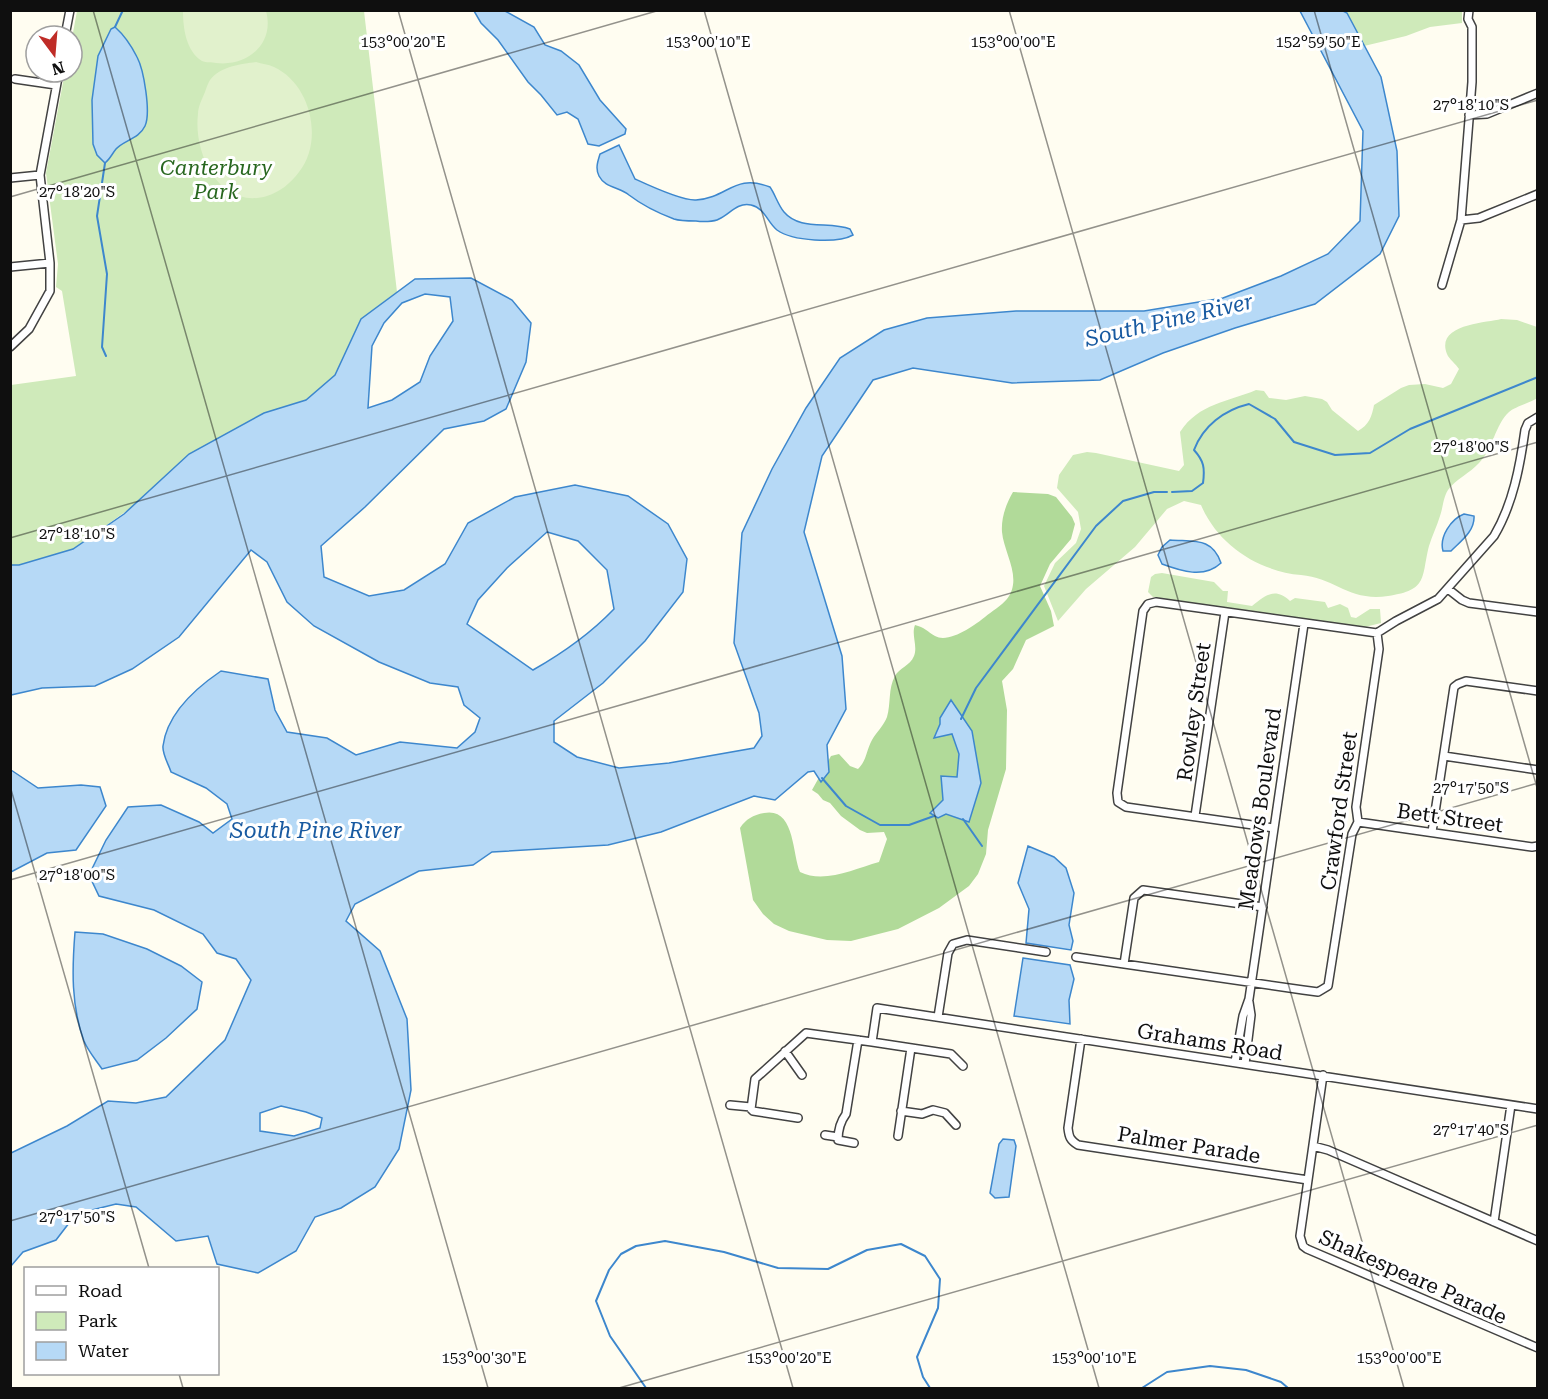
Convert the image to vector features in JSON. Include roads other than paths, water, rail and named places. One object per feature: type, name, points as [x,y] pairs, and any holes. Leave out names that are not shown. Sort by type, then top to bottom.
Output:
[{"type":"street","points":[[1442,285],[1461,220],[1469,115],[1472,27],[1468,19],[1469,10]]},
{"type":"street","points":[[10,347],[29,329],[50,291],[50,263],[40,175],[56,85],[15,79]]},
{"type":"street","points":[[1469,115],[1487,114],[1538,93]]},
{"type":"street","points":[[10,178],[40,175]]},
{"type":"street","points":[[1461,220],[1479,218],[1537,197]]},
{"type":"street","points":[[10,267],[50,263]]},
{"type":"street","points":[[1274,828],[1126,807],[1118,802],[1117,793],[1143,611],[1148,604],[1156,602],[1377,633],[1433,603],[1494,536],[1500,526],[1519,472],[1525,430],[1528,423],[1538,417]]},
{"type":"street","points":[[1448,589],[1469,603],[1538,612]]},
{"type":"street","name":"Rowley Street","points":[[1195,816],[1225,612]]},
{"type":"street","name":"Meadows Boulevard","points":[[1235,1062],[1243,1016],[1249,999],[1304,624]]},
{"type":"street","name":"Crawford Street","points":[[1251,982],[1318,992],[1329,986],[1352,834],[1358,822],[1356,807],[1379,650],[1377,633]]},
{"type":"street","points":[[1432,832],[1452,692],[1458,684],[1466,681],[1538,691]]},
{"type":"street","points":[[1444,756],[1538,770]]},
{"type":"street","name":"Bett Street","points":[[1358,822],[1538,846]]},
{"type":"street","points":[[1124,964],[1134,898],[1143,890],[1263,907]]},
{"type":"street","points":[[938,1017],[948,953],[953,944],[967,940],[1046,952]]},
{"type":"street","points":[[1076,957],[1251,982]]},
{"type":"street","name":"Meadows Boulevard","points":[[1245,1064],[1251,1015],[1249,999]]},
{"type":"street","name":"Grahams Road","points":[[872,1042],[877,1008],[1538,1109]]},
{"type":"street","points":[[751,1107],[755,1079],[806,1033],[951,1054],[963,1066]]},
{"type":"street","name":"Palmer Parade","points":[[1082,1039],[1068,1128],[1069,1137],[1078,1145],[1308,1180]]},
{"type":"street","points":[[854,1143],[841,1142],[838,1137],[841,1121],[846,1114],[858,1040]]},
{"type":"street","points":[[898,1136],[911,1048]]},
{"type":"street","points":[[785,1051],[802,1075]]},
{"type":"street","name":"Shakespeare Parade","points":[[1323,1075],[1300,1236],[1303,1246],[1538,1348]]},
{"type":"street","points":[[730,1105],[751,1107],[753,1111],[798,1118]]},
{"type":"street","points":[[1494,1222],[1511,1105]]},
{"type":"street","points":[[901,1111],[922,1114],[933,1110],[945,1113],[956,1125]]},
{"type":"street","points":[[825,1135],[838,1137]]},
{"type":"street","points":[[1312,1146],[1328,1150],[1538,1240]]},
{"type":"water","points":[[474,11],[505,11],[534,27],[545,45],[561,51],[579,65],[600,100],[626,129],[625,134],[599,146],[588,144],[578,119],[567,112],[557,115],[528,82]]},
{"type":"water","name":"South Pine River","points":[[1300,11],[1343,11],[1347,13],[1381,77],[1397,151],[1399,216],[1380,254],[1315,304],[1163,353],[1100,380],[1012,383],[913,368],[873,380],[822,456],[804,532],[842,656],[846,709],[827,745],[829,772],[821,782],[814,771],[808,772],[775,800],[754,796],[661,832],[608,845],[492,852],[473,865],[419,871],[355,904],[346,921],[380,951],[407,1019],[411,1090],[399,1149],[375,1187],[341,1208],[315,1217],[296,1251],[258,1273],[217,1264],[208,1236],[176,1241],[136,1207],[116,1204],[76,1214],[56,1240],[23,1252],[11,1266],[11,1153],[67,1126],[108,1101],[136,1103],[166,1097],[225,1040],[251,980],[236,959],[217,953],[203,934],[154,910],[99,896],[89,875],[106,840],[128,807],[161,805],[199,822],[213,833],[232,819],[227,804],[206,788],[171,772],[163,746],[170,723],[184,702],[221,671],[268,679],[275,710],[287,732],[327,738],[356,755],[400,742],[457,748],[475,732],[480,718],[464,705],[458,687],[430,683],[379,662],[314,626],[287,602],[267,562],[251,550],[179,637],[132,669],[95,686],[42,688],[11,695],[11,565],[19,565],[73,549],[124,514],[189,454],[264,413],[306,400],[335,375],[361,319],[415,279],[471,278],[512,300],[531,323],[526,362],[506,409],[484,421],[444,429],[365,507],[321,546],[324,577],[369,596],[404,590],[445,564],[468,523],[515,497],[575,485],[628,496],[668,524],[687,559],[683,592],[645,641],[603,683],[554,721],[554,742],[577,757],[619,768],[669,763],[754,748],[762,736],[759,713],[734,643],[742,533],[772,469],[806,408],[840,358],[884,330],[927,318],[1016,311],[1144,311],[1223,298],[1281,276],[1328,254],[1360,221],[1363,131]],"holes":[[[425,294],[450,297],[453,321],[430,356],[420,382],[392,400],[368,408],[372,346],[384,323],[402,303]],[[547,532],[578,541],[607,570],[614,609],[576,642],[533,670],[467,624],[478,600],[507,568]],[[281,1106],[322,1118],[320,1128],[294,1136],[260,1131],[260,1113]]]},
{"type":"water","points":[[115,27],[130,45],[140,63],[146,92],[147,120],[139,134],[119,146],[105,163],[97,155],[93,144],[92,100],[98,56],[111,29]]},
{"type":"water","points":[[619,145],[635,179],[665,192],[696,200],[716,195],[739,184],[758,183],[770,187],[784,212],[798,222],[842,227],[850,229],[853,235],[836,240],[793,237],[777,230],[760,209],[751,205],[742,205],[714,221],[674,219],[609,185],[599,176],[597,165],[600,154]]},
{"type":"water","points":[[1464,514],[1474,516],[1470,531],[1451,551],[1443,551],[1444,534],[1459,516]]},
{"type":"water","points":[[1170,540],[1201,542],[1213,549],[1221,563],[1207,571],[1200,572],[1185,571],[1162,564],[1158,555],[1162,547]]},
{"type":"water","points":[[951,700],[972,731],[981,783],[969,822],[946,814],[938,818],[930,813],[943,800],[941,776],[957,777],[959,754],[952,734],[934,738],[940,718]]},
{"type":"water","points":[[11,770],[38,788],[81,785],[100,787],[106,806],[76,850],[47,853],[11,872]]},
{"type":"water","points":[[1028,846],[1054,857],[1066,868],[1074,893],[1069,925],[1073,941],[1071,950],[1026,943],[1029,909],[1018,883]]},
{"type":"water","points":[[75,932],[103,934],[147,949],[181,966],[202,982],[197,1009],[166,1038],[137,1060],[102,1069],[86,1045],[77,1014],[73,974]]},
{"type":"water","points":[[1023,958],[1070,965],[1074,979],[1069,1000],[1070,1024],[1014,1016]]},
{"type":"water","points":[[1003,1139],[1014,1140],[1016,1146],[1009,1197],[995,1198],[990,1193],[999,1144]]},
{"type":"waterway","points":[[115,27],[123,10]]},
{"type":"waterway","points":[[105,163],[97,216],[107,274],[102,347],[106,356]]},
{"type":"waterway","points":[[1172,492],[1192,491],[1203,483],[1203,465],[1194,450],[1198,441],[1216,420],[1231,410],[1249,404],[1275,419],[1294,442],[1335,455],[1370,453],[1410,429],[1538,377]]},
{"type":"waterway","points":[[961,719],[976,688],[1096,526],[1123,501],[1154,492],[1167,492]]},
{"type":"waterway","points":[[822,778],[846,806],[880,825],[909,825],[934,816]]},
{"type":"waterway","points":[[963,819],[982,846]]},
{"type":"waterway","points":[[646,1388],[610,1336],[596,1301],[609,1270],[621,1254],[636,1246],[665,1241],[724,1252],[778,1268],[828,1269],[867,1250],[901,1244],[925,1256],[940,1279],[938,1308],[917,1357],[923,1377],[930,1388]]},
{"type":"waterway","points":[[1142,1388],[1167,1372],[1210,1366],[1246,1370],[1281,1382],[1288,1388]]},
{"type":"park label","name":"Canterbury Park","points":[[216,180]]}]
